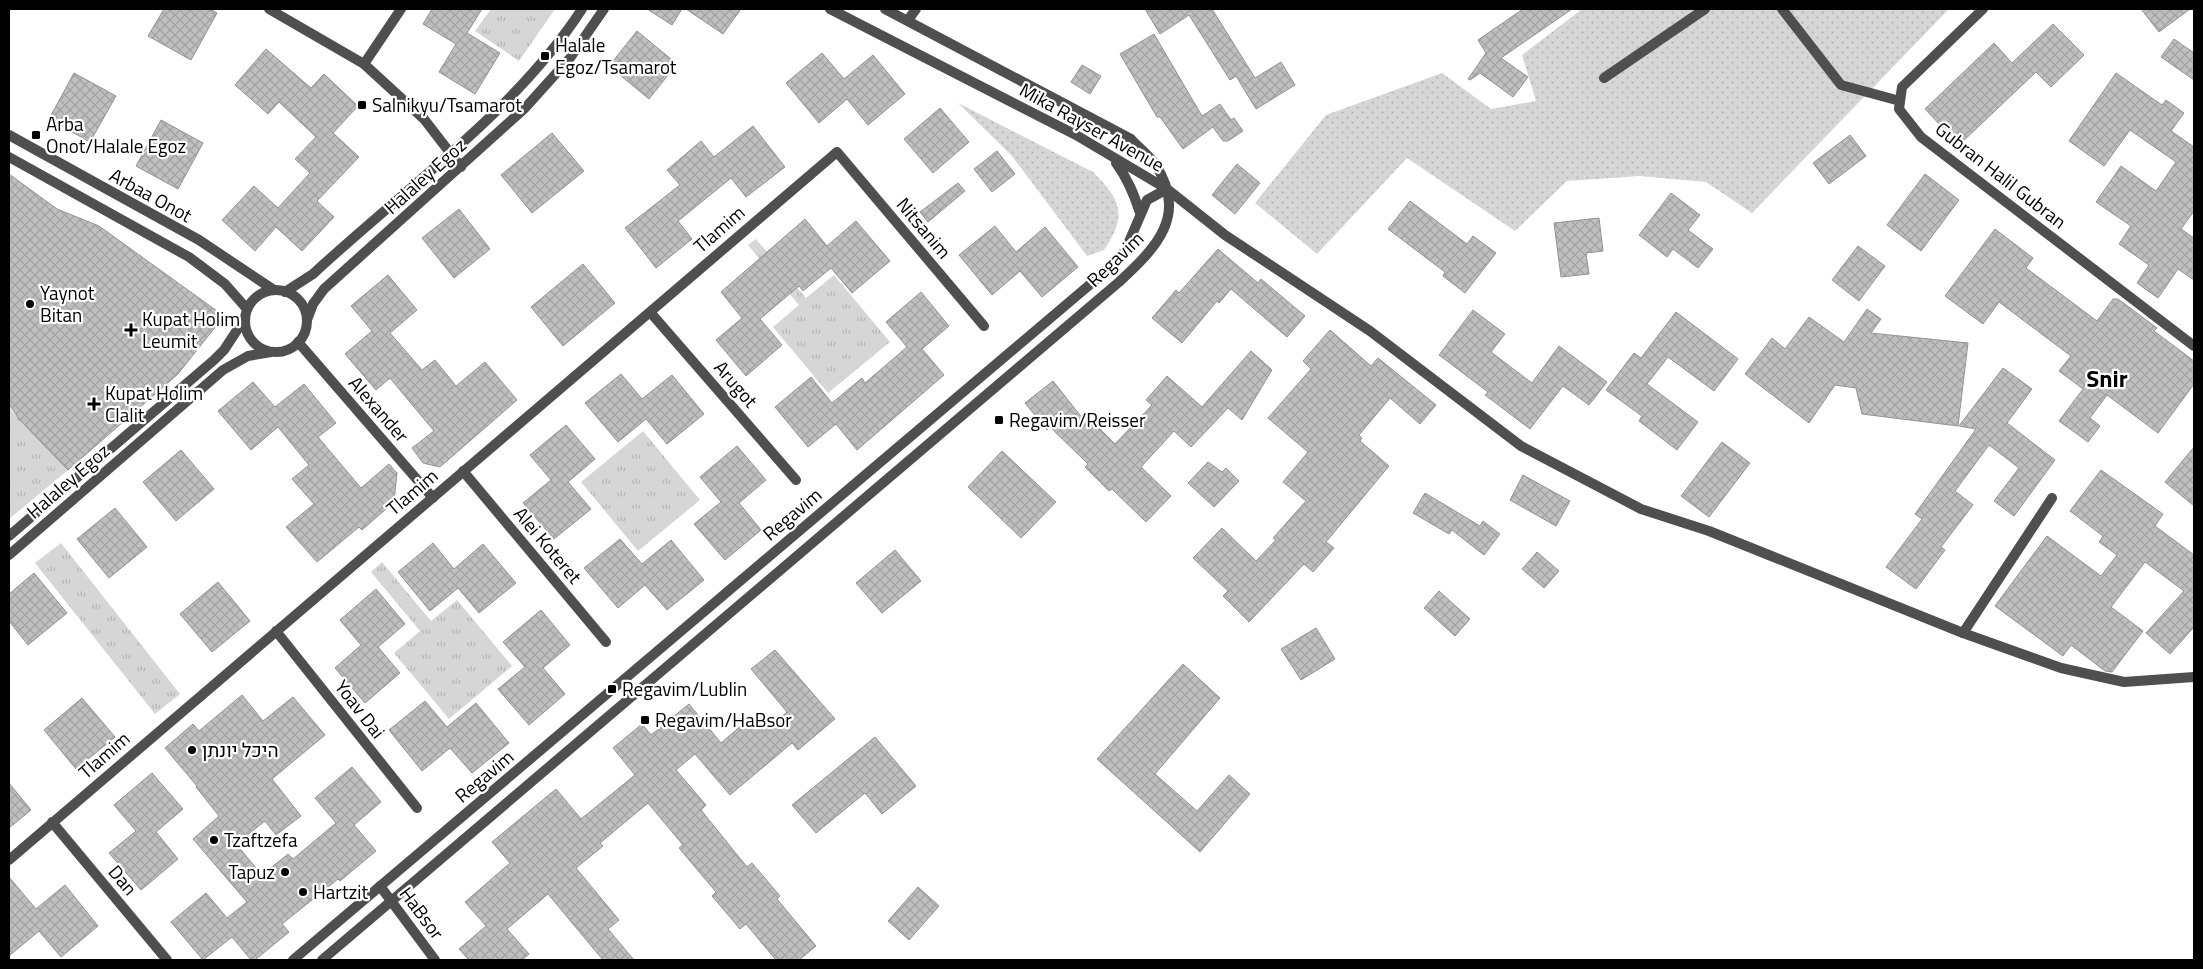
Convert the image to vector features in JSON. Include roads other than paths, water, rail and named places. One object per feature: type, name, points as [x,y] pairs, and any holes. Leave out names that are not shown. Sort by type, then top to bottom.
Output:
[{"type":"street","points":[[269,9],[364,64],[424,119],[461,167]]},
{"type":"street","points":[[364,64],[402,9]]},
{"type":"street","name":"Halaley Egoz","points":[[285,292],[313,274],[450,153],[535,70],[567,32],[582,9]]},
{"type":"street","name":"Halaley Egoz","points":[[307,320],[313,304],[324,289],[525,108],[578,48],[604,9]]},
{"type":"street","name":"Mika Rayser Avenue","points":[[830,9],[1076,135],[1167,189]]},
{"type":"street","name":"Mika Rayser Avenue","points":[[885,9],[1130,139],[1155,163],[1167,189]]},
{"type":"street","points":[[908,20],[916,9]]},
{"type":"street","points":[[1604,78],[1705,9]]},
{"type":"street","points":[[1782,9],[1841,85],[1900,101],[1902,87],[1983,9]]},
{"type":"street","name":"Gubran Halil Gubran","points":[[1900,101],[1899,109],[1921,137],[2194,346]]},
{"type":"street","name":"Arbaa Onot","points":[[9,135],[199,240],[274,290]]},
{"type":"street","name":"Tlamim","points":[[9,860],[838,152]]},
{"type":"street","name":"Nitsanim","points":[[838,152],[984,326]]},
{"type":"street","name":"Arbaa Onot","points":[[9,157],[189,257],[225,284],[246,314]]},
{"type":"street","points":[[1112,157],[1126,175],[1134,191],[1140,213]]},
{"type":"street","points":[[1167,189],[1225,235],[1370,331],[1522,446],[1641,509],[1709,531],[1963,633],[2061,668],[2124,682],[2194,677]]},
{"type":"street","name":"Regavim","points":[[292,960],[1105,271],[1124,251],[1147,200],[1167,189],[1169,210],[1166,225],[1162,236],[1143,260],[322,960]]},
{"type":"street","points":[[274,290],[285,292],[300,303],[307,320],[304,334],[298,342],[282,351],[271,352],[255,344],[245,328],[246,314],[258,296],[274,290]]},
{"type":"street","name":"Arugot","points":[[650,312],[796,480]]},
{"type":"street","name":"Halaley Egoz","points":[[9,536],[214,360],[224,350],[246,314]]},
{"type":"street","name":"Alexander","points":[[298,342],[432,498]]},
{"type":"street","name":"Halaley Egoz","points":[[9,555],[223,370],[248,356],[271,352]]},
{"type":"street","name":"Alei Koteret","points":[[463,471],[606,642]]},
{"type":"street","points":[[1963,633],[2052,498]]},
{"type":"street","name":"Yoav Dai","points":[[276,631],[417,808]]},
{"type":"street","name":"Dan","points":[[52,822],[167,960]]},
{"type":"street","name":"HaBsor","points":[[380,886],[435,960]]},
{"type":"place","name":"Halale Egoz/Tsamarot","points":[[545,56]]},
{"type":"place","name":"Salnikyu/Tsamarot","points":[[362,105]]},
{"type":"place","name":"Arba Onot/Halale Egoz","points":[[36,135]]},
{"type":"place","name":"Yaynot Bitan","points":[[30,304]]},
{"type":"place","name":"Kupat Holim Leumit","points":[[131,330]]},
{"type":"place","name":"Kupat Holim Clalit","points":[[94,404]]},
{"type":"place","name":"Regavim/Reisser","points":[[999,420]]},
{"type":"place","name":"Regavim/Lublin","points":[[612,689]]},
{"type":"place","name":"Regavim/HaBsor","points":[[645,720]]},
{"type":"place","name":"היכל יונתן","points":[[192,750]]},
{"type":"place","name":"Tzaftzefa","points":[[214,840]]},
{"type":"place","name":"Tapuz","points":[[285,872]]},
{"type":"place","name":"Hartzit","points":[[303,892]]},
{"type":"district","name":"Snir","points":[[2107,379]]}]
